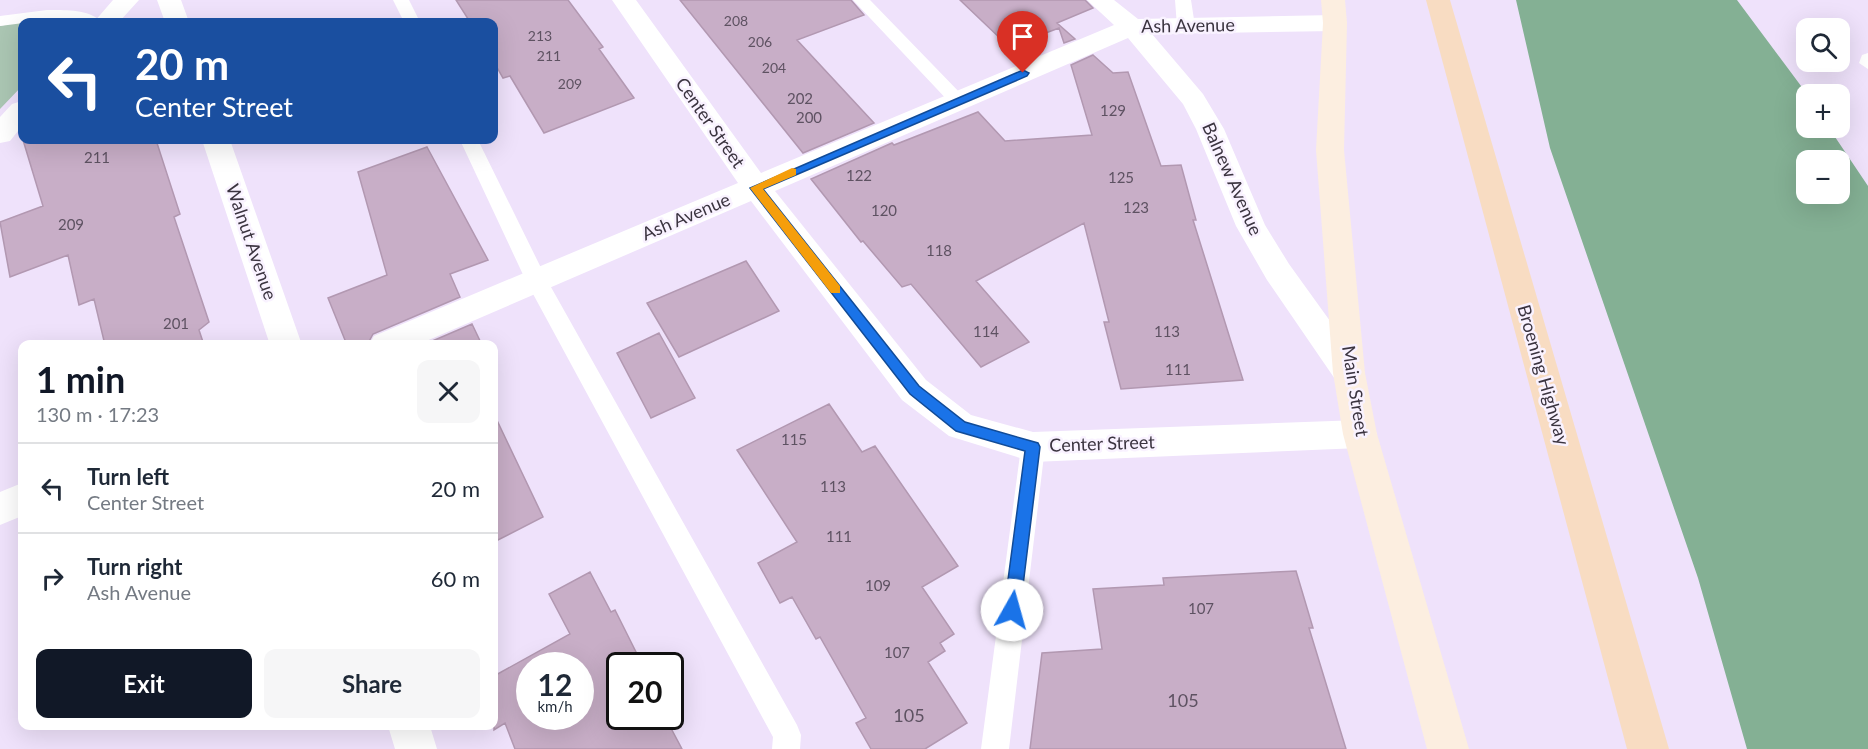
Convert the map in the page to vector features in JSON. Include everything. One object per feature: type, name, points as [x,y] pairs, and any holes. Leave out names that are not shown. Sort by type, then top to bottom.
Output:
[{"type":"main road","name":"Broening Highway","points":[[1438,0],[1648,749]]},
{"type":"street","points":[[118,9],[148,0]]},
{"type":"street","points":[[169,0],[176,18]]},
{"type":"street","name":"Center Street","points":[[624,0],[756,188],[914,390],[961,426],[1033,447],[1360,434]]},
{"type":"street","name":"Balnew Avenue","points":[[1099,0],[1132,27],[1194,100],[1210,129],[1251,225],[1278,272],[1349,373]]},
{"type":"street","name":"Ash Avenue","points":[[398,340],[1132,27],[1185,13],[1334,11]]},
{"type":"street","name":"Main Street","points":[[1334,11],[1330,150],[1349,373],[1360,434],[1448,749]]},
{"type":"street","points":[[0,134],[18,114]]},
{"type":"street","name":"Walnut Avenue","points":[[217,144],[284,340]]},
{"type":"street","points":[[0,509],[18,501]]},
{"type":"street","points":[[410,730],[416,749]]},
{"type":"lane","points":[[401,0],[410,18]]},
{"type":"lane","points":[[861,0],[958,101]]},
{"type":"lane","points":[[0,21],[18,17],[75,18]]},
{"type":"lane","points":[[471,144],[537,280],[787,735],[786,749]]},
{"type":"lane","points":[[995,749],[1033,447]]},
{"type":"green space","points":[[1516,0],[1737,0],[1800,84],[1796,84],[1796,138],[1836,138],[1844,150],[1796,150],[1796,204],[1850,204],[1850,159],[1868,186],[1868,749],[1747,749],[1698,578],[1550,148]]},
{"type":"green space","points":[[18,22],[18,90],[0,109],[0,26]]},
{"type":"building","points":[[456,0],[568,0],[603,47],[599,49],[634,98],[544,133],[510,76],[503,78],[498,69],[498,18],[467,18]]},
{"type":"building","points":[[680,0],[851,0],[864,15],[797,40],[874,123],[803,153]]},
{"type":"building","points":[[960,0],[1085,0],[1093,8],[1057,23],[1075,39],[1064,43],[1059,28],[1022,42],[1018,38],[1005,43]]},
{"type":"building","points":[[1093,55],[1113,73],[1128,72],[1161,166],[1181,165],[1196,220],[1193,220],[1243,380],[1121,389],[1104,322],[1109,322],[1084,223],[976,281],[1029,342],[981,367],[911,284],[902,287],[863,241],[861,242],[811,179],[892,143],[894,145],[978,112],[1005,141],[1092,135],[1071,65]]},
{"type":"building","points":[[24,144],[157,144],[180,214],[174,217],[209,322],[199,330],[202,340],[104,340],[94,299],[79,305],[68,255],[10,277],[0,222],[43,206]]},
{"type":"building","points":[[427,147],[488,260],[450,274],[460,297],[373,334],[370,340],[345,340],[328,298],[387,275],[358,172]]},
{"type":"building","points":[[746,261],[779,311],[679,357],[647,303]]},
{"type":"building","points":[[472,324],[480,340],[435,340]]},
{"type":"building","points":[[659,333],[695,398],[651,418],[617,353]]},
{"type":"building","points":[[829,404],[862,452],[875,446],[958,566],[922,587],[954,634],[940,643],[945,651],[928,662],[967,723],[925,749],[871,749],[856,723],[866,718],[820,637],[816,639],[792,597],[780,603],[758,563],[797,542],[737,450]]},
{"type":"building","points":[[498,422],[543,517],[498,540]]},
{"type":"building","points":[[1296,571],[1313,628],[1309,628],[1346,749],[1030,749],[1042,653],[1102,649],[1093,589],[1164,585],[1163,578]]},
{"type":"building","points":[[590,572],[611,612],[615,610],[636,652],[606,652],[606,730],[672,730],[682,749],[515,749],[505,723],[498,727],[498,674],[516,664],[516,730],[594,730],[594,652],[537,652],[570,634],[549,594]]},
{"type":"slow traffic","points":[[792,172],[756,188],[836,289]]},
{"type":"route","points":[[1012,610],[1033,447],[961,426],[914,390],[756,188],[1023,73]]}]
